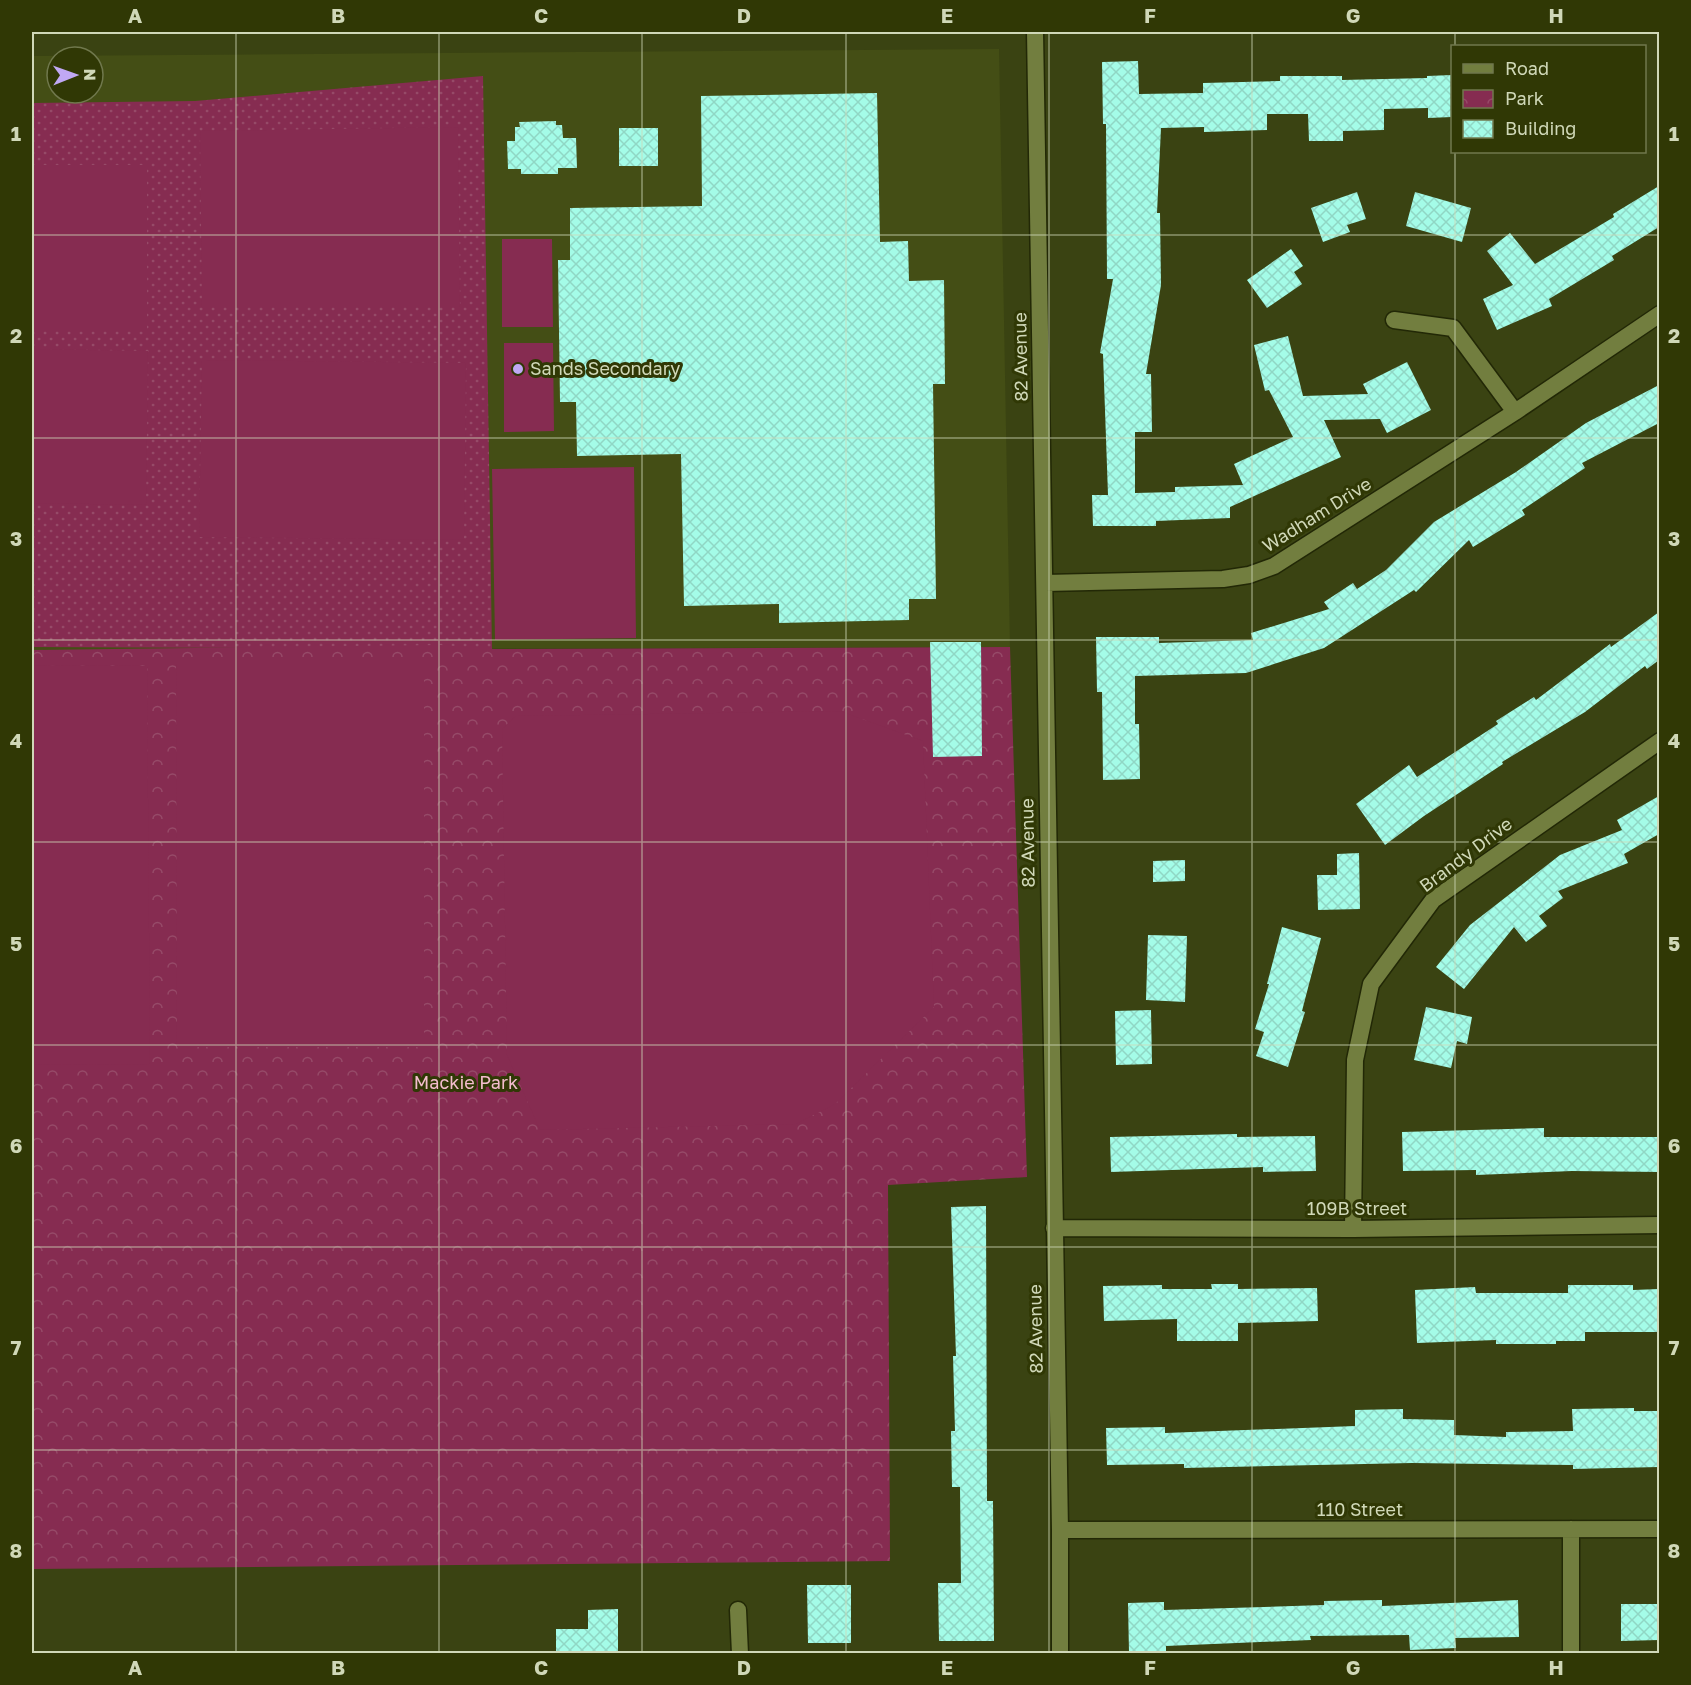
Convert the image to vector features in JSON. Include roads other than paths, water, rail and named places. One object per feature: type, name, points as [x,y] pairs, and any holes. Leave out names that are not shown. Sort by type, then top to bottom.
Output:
[{"type":"street","name":"82 Avenue","points":[[1035,32],[1060,1530],[1060,1653]]},
{"type":"street","name":"Wadham Drive","points":[[1045,583],[1223,579],[1266,569],[1294,554],[1515,412],[1659,314]]},
{"type":"street","points":[[1394,320],[1453,328],[1515,412]]},
{"type":"street","name":"Brandy Drive","points":[[1353,1229],[1354,1060],[1371,984],[1433,900],[1659,741]]},
{"type":"street","name":"109B Street","points":[[1054,1228],[1353,1229],[1659,1225]]},
{"type":"street","points":[[1571,1529],[1572,1653]]},
{"type":"street","name":"110 Street","points":[[1060,1530],[1659,1529]]},
{"type":"street","points":[[738,1610],[740,1653]]},
{"type":"place","name":"Sands Secondary","points":[[518,369]]},
{"type":"park label","name":"Mackie Park","points":[[466,1083]]}]
